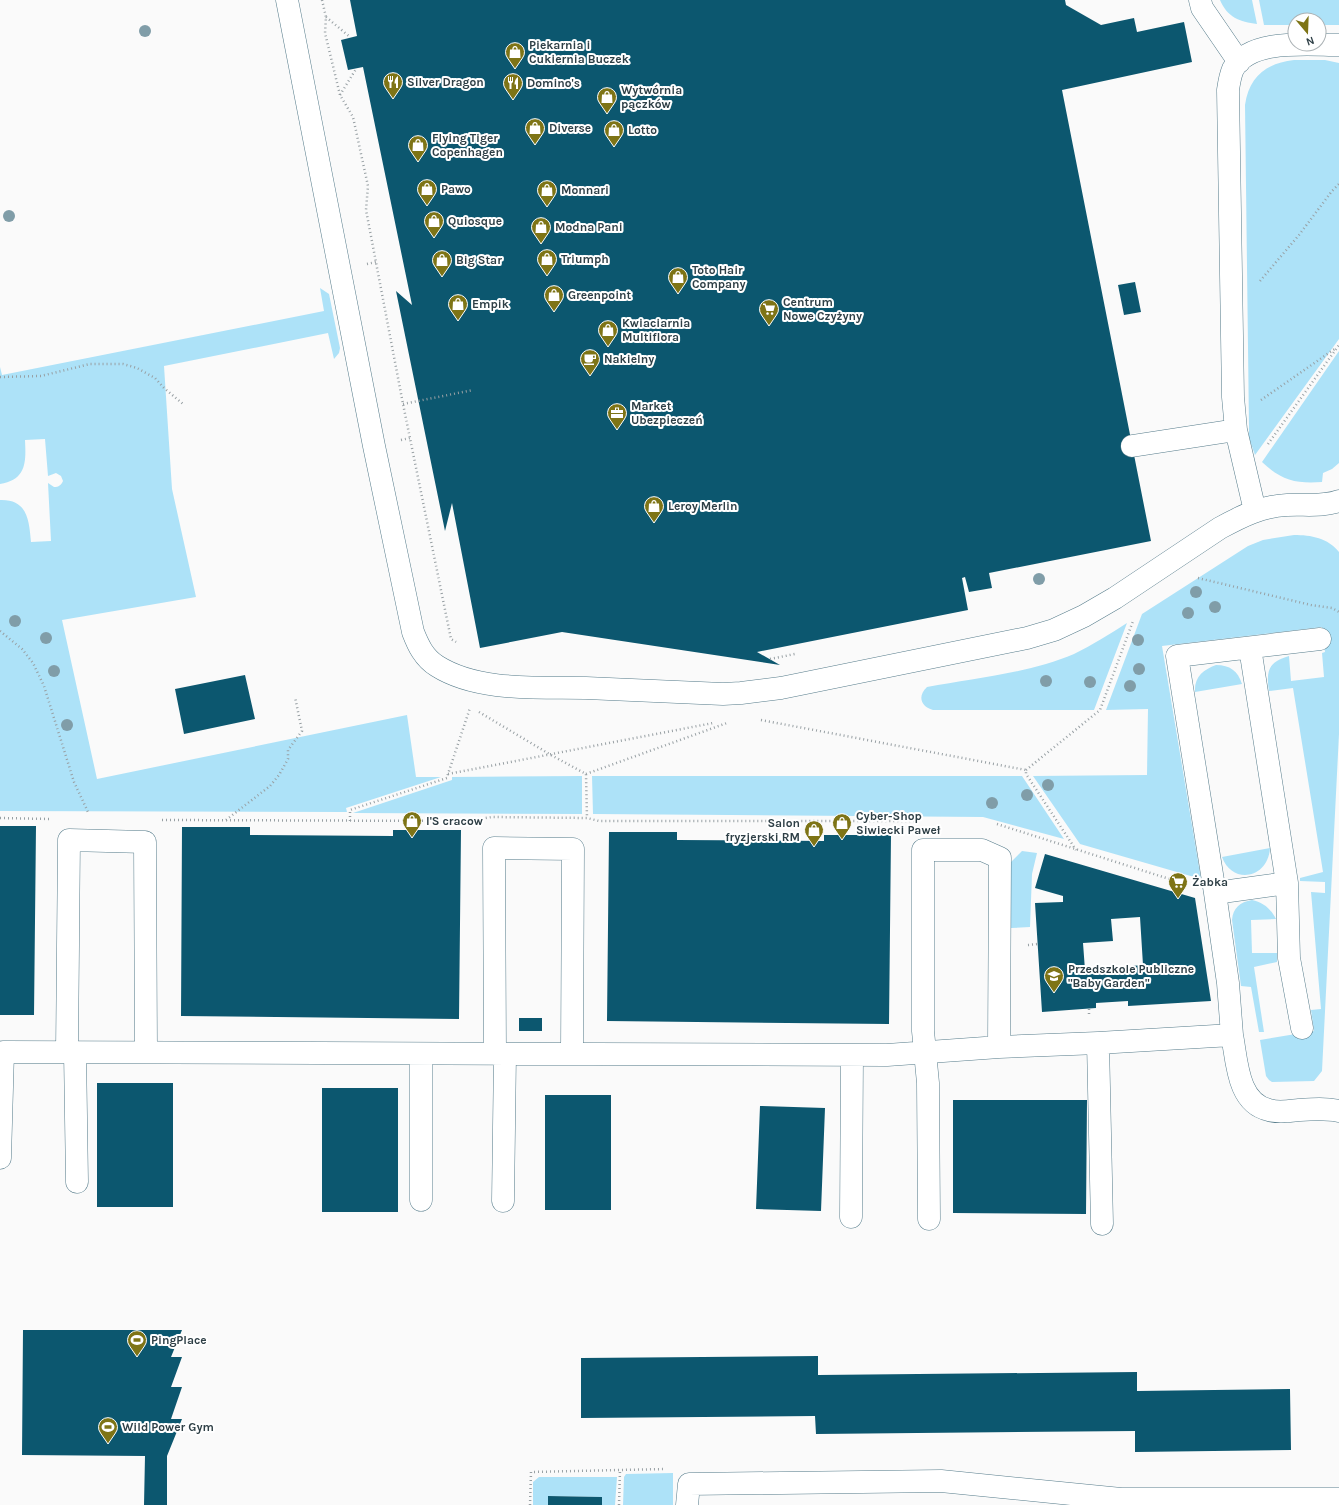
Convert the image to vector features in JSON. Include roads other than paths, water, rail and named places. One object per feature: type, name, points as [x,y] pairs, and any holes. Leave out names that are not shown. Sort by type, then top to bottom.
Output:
[{"type":"street","points":[[287,0],[374,446],[413,632],[416,641],[426,657],[447,672],[475,681],[498,685],[722,694],[781,688],[1027,638],[1054,630],[1084,616],[1115,598],[1238,517],[1270,507],[1286,505],[1336,505]]},
{"type":"street","points":[[1200,0],[1202,8],[1239,62]]},
{"type":"street","points":[[1255,511],[1235,425],[1233,397],[1228,90],[1233,69],[1239,62],[1254,51],[1271,46],[1339,45]]},
{"type":"street","points":[[1132,446],[1235,425]]},
{"type":"street","points":[[1320,639],[1177,656],[1215,893],[1228,983],[1232,1035],[1240,1080],[1252,1101],[1259,1107],[1269,1111],[1336,1107]]},
{"type":"street","points":[[1250,648],[1287,883],[1289,958],[1302,1028]]},
{"type":"street","points":[[77,1182],[71,1052],[69,840],[145,842],[146,1052]]},
{"type":"street","points":[[503,1201],[494,848],[573,849],[572,1054]]},
{"type":"street","points":[[929,1219],[928,1083],[923,1032],[923,850],[982,850],[1000,858],[999,1047]]},
{"type":"street","points":[[1215,893],[1287,883]]},
{"type":"street","points":[[0,1158],[3,1052],[925,1054],[999,1047],[1232,1035]]},
{"type":"street","points":[[1098,1043],[1102,1224]]},
{"type":"street","points":[[421,1054],[421,1200]]},
{"type":"street","points":[[851,1217],[852,1055]]},
{"type":"street","points":[[687,1505],[689,1484],[941,1481],[1120,1499],[1339,1499]]},
{"type":"place","name":"Piekarnia i Cukiernia Buczek","points":[[515,69]]},
{"type":"place","name":"Silver Dragon","points":[[393,99]]},
{"type":"place","name":"Domino's","points":[[513,100]]},
{"type":"place","name":"Wytwórnia pączków","points":[[607,114]]},
{"type":"place","name":"Diverse","points":[[535,145]]},
{"type":"place","name":"Lotto","points":[[614,147]]},
{"type":"place","name":"Flying Tiger Copenhagen","points":[[418,162]]},
{"type":"place","name":"Pawo","points":[[427,206]]},
{"type":"place","name":"Monnari","points":[[547,207]]},
{"type":"place","name":"Quiosque","points":[[434,238]]},
{"type":"place","name":"Modna Pani","points":[[541,244]]},
{"type":"place","name":"Triumph","points":[[547,276]]},
{"type":"place","name":"Big Star","points":[[442,277]]},
{"type":"place","name":"Toto Hair Company","points":[[678,294]]},
{"type":"place","name":"Greenpoint","points":[[554,312]]},
{"type":"place","name":"Empik","points":[[458,321]]},
{"type":"place","name":"Centrum Nowe Czyżyny","points":[[769,326]]},
{"type":"place","name":"Kwiaciarnia Multiflora","points":[[608,347]]},
{"type":"place","name":"Nakielny","points":[[590,376]]},
{"type":"place","name":"Market Ubezpieczeń","points":[[617,430]]},
{"type":"place","name":"Leroy Merlin","points":[[654,523]]},
{"type":"place","name":"I'S cracow","points":[[412,838]]},
{"type":"place","name":"Cyber-Shop Siwiecki Paweł","points":[[842,840]]},
{"type":"place","name":"Salon fryzjerski RM","points":[[814,847]]},
{"type":"place","name":"Żabka","points":[[1178,899]]},
{"type":"place","name":"Przedszkole Publiczne \"Baby Garden\"","points":[[1054,993]]},
{"type":"place","name":"PingPlace","points":[[137,1357]]},
{"type":"place","name":"Wild Power Gym","points":[[108,1444]]}]
